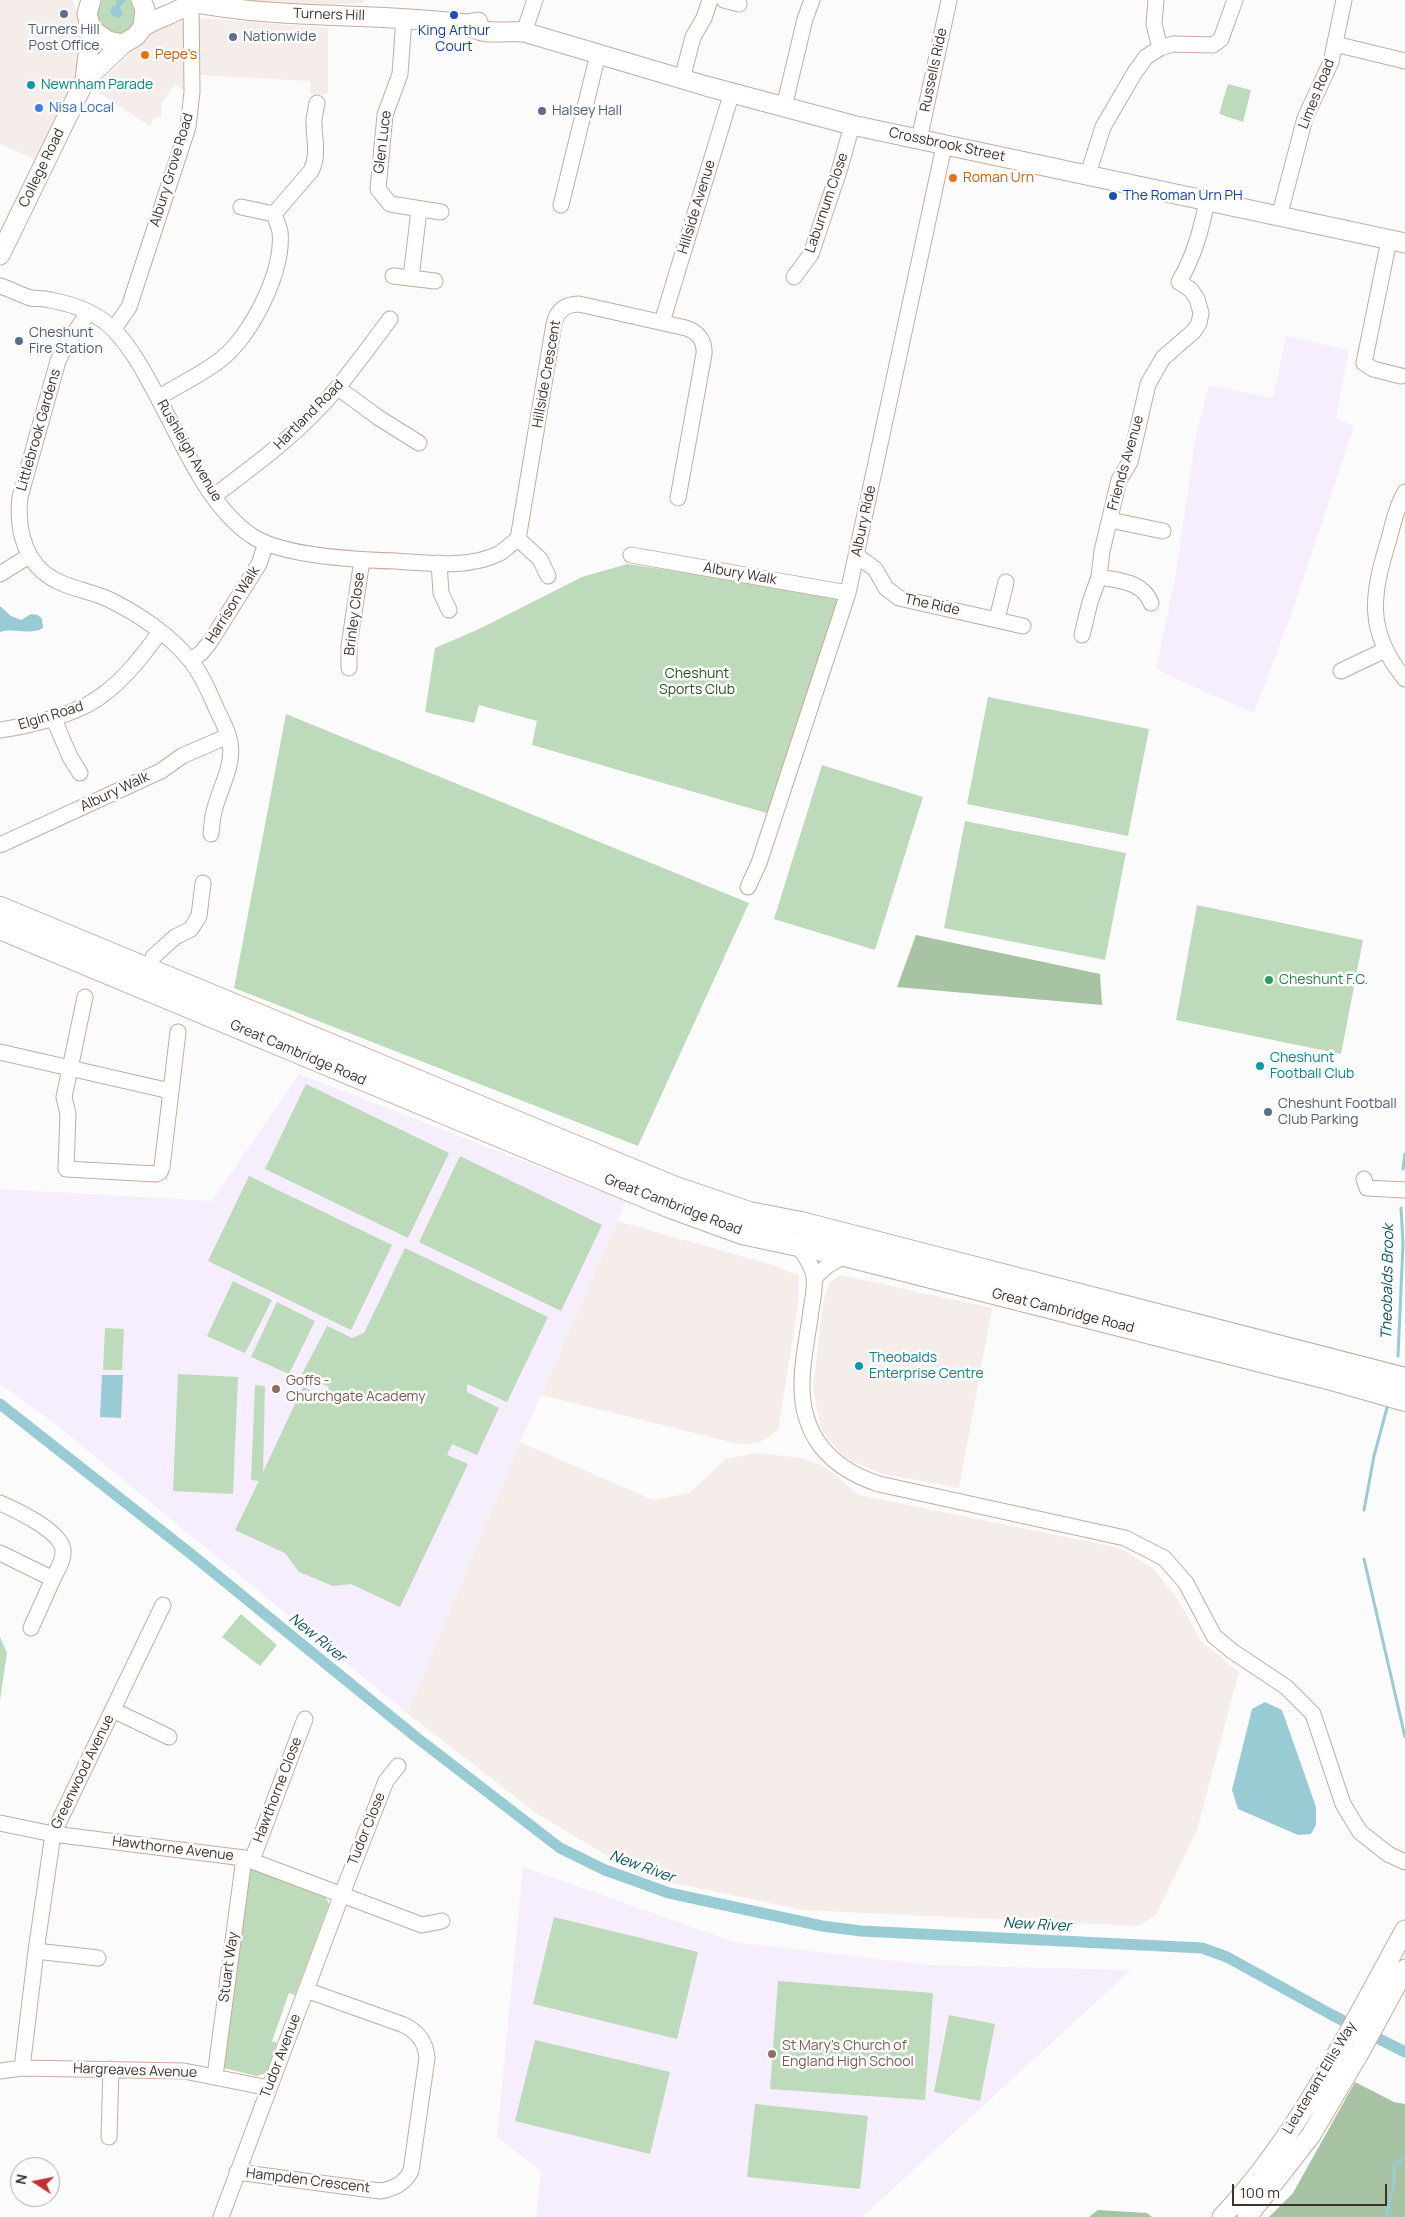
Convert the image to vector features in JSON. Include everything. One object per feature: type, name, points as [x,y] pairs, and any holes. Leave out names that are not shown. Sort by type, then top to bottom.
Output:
[{"type":"highway","name":"Great Cambridge Road","points":[[0,908],[673,1187],[749,1213],[800,1223],[1405,1381]]},
{"type":"highway","name":"Great Cambridge Road","points":[[5,929],[668,1206],[742,1232],[845,1255],[1328,1378],[1405,1381]]},
{"type":"main road","points":[[141,0],[145,9],[143,27]]},
{"type":"main road","points":[[143,27],[166,15],[183,10],[190,1]]},
{"type":"main road","name":"Turners Hill","points":[[190,1],[235,9],[291,14],[404,18],[466,24],[473,29],[500,34],[505,30],[524,32]]},
{"type":"main road","points":[[87,11],[108,41],[123,44]]},
{"type":"main road","name":"College Road","points":[[86,80],[87,11]]},
{"type":"main road","name":"College Road","points":[[0,255],[86,80],[123,44],[136,36],[143,27]]},
{"type":"main road","name":"Crossbrook Street","points":[[524,32],[852,125],[944,146],[1088,174],[1397,242]]},
{"type":"main road","name":"Lieutenant Ellis Way","points":[[1247,2217],[1311,2135],[1353,2045],[1377,2001],[1405,1930]]},
{"type":"main road","name":"Lieutenant Ellis Way","points":[[1377,2001],[1405,1969]]},
{"type":"main road","name":"Lieutenant Ellis Way","points":[[1222,2217],[1288,2134],[1353,2045]]},
{"type":"street","points":[[524,32],[535,0]]},
{"type":"street","points":[[682,78],[693,37],[704,18],[710,0]]},
{"type":"street","points":[[724,0],[739,4]]},
{"type":"street","points":[[784,107],[805,19],[812,0]]},
{"type":"street","name":"Russells Ride","points":[[919,140],[949,0]]},
{"type":"street","points":[[1156,0],[1154,24],[1160,48]]},
{"type":"street","points":[[1088,174],[1103,127],[1135,72],[1146,57],[1160,48],[1173,44],[1213,45],[1221,39],[1235,0]]},
{"type":"street","name":"Limes Road","points":[[1279,217],[1305,118],[1328,69],[1344,0]]},
{"type":"street","name":"Albury Grove Road","points":[[114,329],[129,306],[188,127],[192,92],[190,1]]},
{"type":"street","name":"Glen Luce","points":[[404,18],[400,74],[385,115],[378,188],[390,204],[441,212]]},
{"type":"street","points":[[1335,44],[1405,61]]},
{"type":"street","points":[[561,205],[598,54]]},
{"type":"street","name":"Hillside Avenue","points":[[662,322],[732,92]]},
{"type":"street","points":[[274,214],[311,171],[315,163],[317,153],[314,119],[317,103]]},
{"type":"street","name":"Laburnum Close","points":[[794,277],[811,254],[840,168],[852,125]]},
{"type":"street","name":"Albury Ride","points":[[748,887],[759,863],[848,593],[944,146]]},
{"type":"street","name":"Friends Avenue","points":[[1082,635],[1090,602],[1099,577],[1119,480],[1130,462],[1148,384],[1163,358],[1194,331],[1199,323],[1200,313],[1197,299],[1191,290],[1179,282],[1190,264],[1200,236],[1207,201]]},
{"type":"street","points":[[241,207],[274,214]]},
{"type":"street","points":[[411,278],[419,210]]},
{"type":"street","points":[[158,398],[220,360],[246,332],[263,298],[277,261],[280,231],[274,214]]},
{"type":"street","points":[[1397,242],[1372,317],[1364,362],[1373,369],[1401,376]]},
{"type":"street","points":[[393,276],[435,281]]},
{"type":"street","name":"Rushleigh Avenue","points":[[0,286],[14,290],[20,295],[38,300],[47,299],[88,313],[114,329],[144,374],[179,439],[214,496],[235,521],[251,535],[266,543],[308,552],[362,560],[439,563],[485,559],[501,552],[518,539]]},
{"type":"street","name":"Hillside Crescent","points":[[518,539],[557,315],[568,305],[579,304],[662,322],[691,330],[698,335],[704,349],[678,498]]},
{"type":"street","name":"Littlebrook Gardens","points":[[88,313],[66,345],[58,361],[23,484],[19,516],[23,539],[29,556],[40,570],[55,580],[107,599],[160,632],[191,660],[208,691],[228,736],[231,757],[230,766],[215,807],[211,834]]},
{"type":"street","name":"Hartland Road","points":[[214,496],[256,465],[292,434],[338,388],[390,319]]},
{"type":"street","points":[[338,388],[379,418],[419,443]]},
{"type":"street","points":[[1405,492],[1395,517],[1376,587],[1376,622],[1385,650],[1405,679]]},
{"type":"street","name":"Friends Avenue","points":[[1110,520],[1163,531]]},
{"type":"street","points":[[518,539],[540,559],[548,576]]},
{"type":"street","name":"Harrison Walk","points":[[191,660],[201,653],[210,642],[259,564],[266,543]]},
{"type":"street","name":"Albury Walk","points":[[630,555],[848,593]]},
{"type":"street","name":"The Ride","points":[[856,555],[875,569],[886,588],[899,598],[1023,626]]},
{"type":"street","points":[[0,574],[29,556]]},
{"type":"street","name":"Brinley Close","points":[[349,668],[348,646],[362,560]]},
{"type":"street","points":[[439,563],[441,593],[449,610]]},
{"type":"street","points":[[1099,577],[1137,586],[1148,594],[1151,603]]},
{"type":"street","points":[[997,619],[1006,582]]},
{"type":"street","name":"Elgin Road","points":[[0,730],[34,723],[89,704],[129,671],[160,632]]},
{"type":"street","points":[[1341,671],[1385,650]]},
{"type":"street","points":[[53,717],[70,757],[80,773]]},
{"type":"street","name":"Albury Walk","points":[[0,845],[161,771],[182,756],[228,736]]},
{"type":"street","points":[[149,969],[153,957],[175,937],[191,929],[199,916],[203,883]]},
{"type":"street","points":[[85,997],[64,1097],[68,1114],[66,1169],[156,1174],[160,1172],[178,1032]]},
{"type":"street","points":[[0,1052],[71,1067],[170,1092]]},
{"type":"street","points":[[1364,1179],[1367,1188],[1402,1190]]},
{"type":"street","points":[[796,1243],[808,1260],[814,1277],[802,1382],[804,1408],[812,1433],[825,1453],[841,1467],[863,1479],[878,1484],[1125,1538],[1164,1558],[1186,1583],[1214,1636],[1232,1651],[1286,1686],[1313,1714],[1343,1804],[1360,1832],[1388,1854],[1405,1862]]},
{"type":"street","points":[[814,1277],[845,1255]]},
{"type":"street","points":[[0,1503],[26,1516],[59,1540],[63,1554],[31,1628]]},
{"type":"street","points":[[0,1553],[53,1579]]},
{"type":"street","name":"Greenwood Avenue","points":[[22,2068],[53,1834],[163,1605]]},
{"type":"street","points":[[112,1710],[169,1737]]},
{"type":"street","name":"Hawthorne Close","points":[[248,1859],[305,1719]]},
{"type":"street","name":"Tudor Close","points":[[342,1894],[386,1781],[398,1766]]},
{"type":"street","name":"Hawthorne Avenue","points":[[0,1823],[53,1834],[248,1859],[422,1925],[442,1921]]},
{"type":"street","name":"Stuart Way","points":[[215,2076],[248,1859]]},
{"type":"street","name":"Tudor Avenue","points":[[221,2217],[342,1894]]},
{"type":"street","points":[[36,1951],[98,1958]]},
{"type":"street","name":"Hampden Crescent","points":[[237,2172],[380,2191],[396,2187],[411,2171],[427,2058],[423,2041],[416,2032],[404,2025],[306,1990]]},
{"type":"street","name":"Hargreaves Avenue","points":[[0,2071],[22,2068],[184,2071],[269,2088]]},
{"type":"street","points":[[110,2137],[111,2069]]},
{"type":"shaded area","points":[[0,0],[72,0],[81,19],[82,46],[77,74],[36,160],[0,144]]},
{"type":"shaded area","points":[[247,0],[363,0],[363,3],[315,5],[249,2]]},
{"type":"shaded area","points":[[199,18],[328,28],[328,94],[310,94],[310,81],[198,75]]},
{"type":"shaded area","points":[[184,22],[186,92],[175,84],[161,104],[161,117],[155,117],[150,126],[93,89],[159,27]]},
{"type":"shaded area","points":[[1286,336],[1349,350],[1336,418],[1354,426],[1297,598],[1254,713],[1180,681],[1156,668],[1175,579],[1195,440],[1209,385],[1273,398]]},
{"type":"shaded area","name":"Goffs - Churchgate Academy","points":[[299,1074],[626,1201],[512,1461],[407,1713],[53,1422],[0,1384],[0,1189],[212,1201]]},
{"type":"shaded area","points":[[617,1221],[776,1266],[799,1276],[798,1306],[778,1430],[758,1443],[738,1444],[541,1395]]},
{"type":"shaded area","name":"Theobalds Enterprise Centre","points":[[840,1275],[992,1308],[959,1488],[883,1474],[854,1462],[840,1453],[822,1431],[813,1390],[823,1301],[830,1282]]},
{"type":"shaded area","points":[[520,1442],[653,1500],[690,1493],[725,1459],[756,1453],[802,1458],[822,1465],[859,1495],[1120,1548],[1154,1569],[1179,1601],[1200,1640],[1239,1672],[1197,1830],[1156,1915],[1139,1926],[802,1910],[641,1876],[536,1813],[407,1713]]},
{"type":"shaded area","name":"St Mary's Church of England High School","points":[[523,1867],[734,1942],[930,1965],[1131,1970],[862,2217],[536,2217],[541,2171],[497,2137]]},
{"type":"green space","points":[[102,0],[130,0],[136,14],[132,25],[125,32],[116,33],[108,31],[101,26],[97,18],[97,10]]},
{"type":"green space","points":[[1228,84],[1251,90],[1243,122],[1219,114]]},
{"type":"green space","name":"Cheshunt Sports Club","points":[[627,564],[841,596],[770,814],[532,745],[537,721],[479,705],[474,723],[425,712],[435,648],[479,629],[582,577]]},
{"type":"green space","points":[[988,697],[1149,729],[1128,836],[967,804]]},
{"type":"green space","points":[[286,714],[749,903],[638,1146],[234,988]]},
{"type":"green space","points":[[822,765],[923,797],[875,950],[774,919]]},
{"type":"green space","points":[[965,821],[1126,853],[1105,960],[944,928]]},
{"type":"green space","name":"Cheshunt F.C.","points":[[1197,905],[1363,940],[1341,1054],[1176,1020]]},
{"type":"green space","points":[[916,935],[1100,974],[1102,1005],[897,987]]},
{"type":"green space","points":[[306,1084],[449,1153],[408,1238],[265,1169]]},
{"type":"green space","points":[[460,1156],[602,1225],[561,1311],[419,1242]]},
{"type":"green space","points":[[249,1176],[392,1245],[351,1330],[208,1261]]},
{"type":"green space","points":[[405,1248],[548,1317],[507,1402],[467,1384],[467,1392],[499,1408],[477,1455],[452,1444],[447,1455],[468,1464],[400,1607],[351,1584],[333,1586],[299,1572],[285,1553],[235,1530],[259,1481],[251,1480],[255,1385],[265,1386],[263,1472],[303,1387],[324,1396],[329,1387],[302,1374],[327,1326],[352,1338],[364,1333]]},
{"type":"green space","points":[[233,1281],[272,1300],[245,1353],[207,1336]]},
{"type":"green space","points":[[277,1302],[315,1321],[289,1374],[251,1357]]},
{"type":"green space","points":[[105,1328],[124,1329],[122,1370],[103,1370]]},
{"type":"green space","points":[[178,1374],[238,1377],[233,1494],[173,1491]]},
{"type":"green space","points":[[241,1614],[277,1645],[260,1666],[222,1637]]},
{"type":"green space","points":[[0,1637],[7,1653],[0,1700]]},
{"type":"green space","points":[[244,1866],[326,1898],[329,1904],[295,1995],[289,1993],[272,2041],[277,2043],[266,2073],[257,2076],[219,2067]]},
{"type":"green space","points":[[554,1917],[698,1952],[677,2039],[533,2004]]},
{"type":"green space","points":[[778,1981],[933,1993],[925,2100],[770,2089]]},
{"type":"green space","points":[[949,2015],[995,2024],[980,2101],[934,2092]]},
{"type":"green space","points":[[535,2040],[670,2072],[650,2154],[515,2121]]},
{"type":"green space","points":[[1355,2082],[1394,2102],[1405,2104],[1405,2217],[1269,2217],[1293,2193]]},
{"type":"green space","points":[[755,2104],[868,2116],[860,2189],[747,2177]]},
{"type":"green space","points":[[1098,2210],[1147,2213],[1152,2217],[1089,2217]]},
{"type":"water","points":[[116,0],[126,0],[120,7],[123,13],[120,18],[114,17],[110,12],[112,7],[117,5]]},
{"type":"water","points":[[0,606],[11,616],[21,620],[31,614],[38,615],[42,619],[43,628],[33,631],[11,630],[0,632]]},
{"type":"water","points":[[102,1375],[123,1375],[121,1418],[100,1417]]},
{"type":"water","points":[[1265,1702],[1282,1710],[1316,1807],[1316,1825],[1311,1834],[1298,1835],[1238,1809],[1232,1790],[1252,1709]]},
{"type":"waterway","name":"Theobalds Brook","points":[[1403,1169],[1405,1154]]},
{"type":"waterway","name":"Theobalds Brook","points":[[1398,1356],[1403,1244],[1401,1208]]},
{"type":"waterway","name":"New River","points":[[0,1404],[191,1554],[416,1737],[560,1848],[605,1870],[669,1893],[822,1926],[861,1931],[1202,1948],[1227,1957],[1332,2015],[1405,2052]]},
{"type":"waterway","name":"Theobalds Brook","points":[[1364,1510],[1374,1456],[1388,1404]]},
{"type":"waterway","name":"Theobalds Brook","points":[[1364,1559],[1405,1737]]},
{"type":"waterway","name":"Theobalds Brook","points":[[1386,2217],[1394,2184],[1394,2164],[1405,2158]]},
{"type":"place","name":"Turners Hill Post Office","points":[[64,14]]},
{"type":"place","name":"King Arthur Court","points":[[454,15]]},
{"type":"place","name":"Nationwide","points":[[233,37]]},
{"type":"place","name":"Pepe's","points":[[145,55]]},
{"type":"place","name":"Newnham Parade","points":[[31,85]]},
{"type":"place","name":"Nisa Local","points":[[39,108]]},
{"type":"place","name":"Halsey Hall","points":[[542,111]]},
{"type":"place","name":"Roman Urn","points":[[953,178]]},
{"type":"place","name":"The Roman Urn PH","points":[[1113,196]]},
{"type":"place","name":"Cheshunt Fire Station","points":[[19,341]]},
{"type":"place","name":"Cheshunt F.C.","points":[[1269,980]]},
{"type":"place","name":"Cheshunt Football Club","points":[[1260,1066]]},
{"type":"place","name":"Cheshunt Football Club Parking","points":[[1268,1112]]},
{"type":"place","name":"Theobalds Enterprise Centre","points":[[859,1366]]},
{"type":"place","name":"Goffs - Churchgate Academy","points":[[276,1389]]},
{"type":"place","name":"St Mary's Church of England High School","points":[[772,2054]]}]
